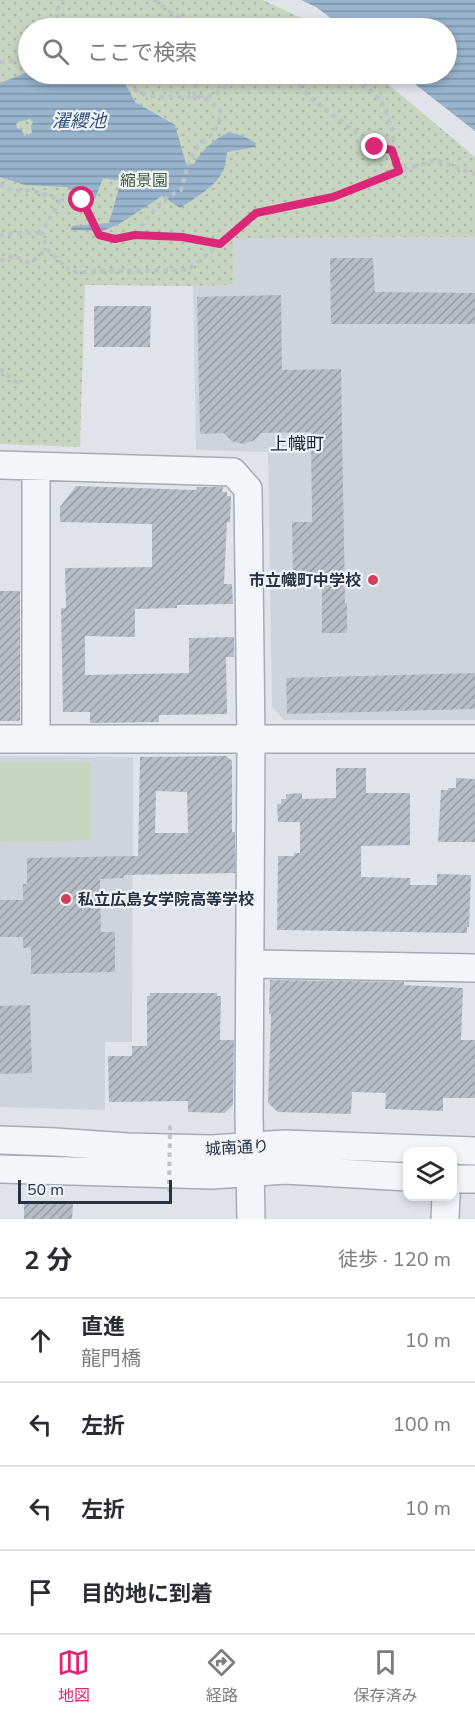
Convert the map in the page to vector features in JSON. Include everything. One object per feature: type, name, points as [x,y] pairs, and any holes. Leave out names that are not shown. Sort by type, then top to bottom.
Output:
[{"type":"street","points":[[0,465],[233,472],[248,489],[251,740],[251,1219]]},
{"type":"street","points":[[36,466],[36,739]]},
{"type":"street","points":[[0,739],[475,739]]},
{"type":"street","points":[[251,964],[475,968]]},
{"type":"street","name":"城南通り","points":[[0,1140],[211,1149],[285,1170],[403,1177]]},
{"type":"street","name":"城南通り","points":[[0,1168],[212,1175],[285,1144],[403,1149]]},
{"type":"street","name":"城南通り","points":[[457,1151],[475,1151]]},
{"type":"street","points":[[457,1179],[475,1179]]},
{"type":"street","points":[[445,1219],[446,1201]]},
{"type":"path","points":[[57,18],[57,11],[63,0]]},
{"type":"path","points":[[154,0],[179,18]]},
{"type":"path","points":[[0,62],[10,62],[18,58]]},
{"type":"path","points":[[129,84],[132,88],[145,94],[167,97],[214,96],[229,84]]},
{"type":"path","points":[[194,96],[196,84]]},
{"type":"path","points":[[297,84],[314,101],[375,147],[392,150]]},
{"type":"path","points":[[363,84],[381,100],[394,135],[392,150],[399,171]]},
{"type":"path","points":[[135,235],[164,198],[182,190],[189,162],[198,146],[214,132],[219,121],[220,111],[212,102],[194,96]]},
{"type":"path","points":[[60,200],[42,233],[47,249],[71,272],[188,270],[256,213],[333,197],[399,171],[436,160],[475,174]]},
{"type":"path","points":[[0,184],[14,191],[31,190],[60,200],[82,200],[99,235],[115,239],[135,235],[182,237],[220,244]]},
{"type":"path","points":[[0,236],[8,233],[42,233]]},
{"type":"path","points":[[0,261],[14,256],[30,263],[47,249]]},
{"type":"path","points":[[0,369],[20,385]]},
{"type":"path","points":[[171,1190],[169,1190],[170,1127],[172,1127]]},
{"type":"shaded area","name":"市立幟町中学校","points":[[475,237],[475,720],[284,720],[272,707],[268,452],[196,450],[193,286],[232,285],[233,238]]},
{"type":"shaded area","name":"私立広島女学院高等学校","points":[[0,756],[133,757],[132,1042],[105,1042],[105,1110],[0,1107]]},
{"type":"green space","name":"縮景園","points":[[0,0],[263,0],[302,18],[18,18],[18,84],[388,84],[475,157],[475,237],[233,238],[233,285],[85,285],[80,447],[0,444]]},
{"type":"green space","points":[[0,762],[91,762],[91,840],[0,842]]},
{"type":"water","points":[[301,0],[475,0],[475,131],[415,84],[457,84],[457,18],[331,18]]},
{"type":"water","name":"濯纓池","points":[[18,76],[18,84],[125,84],[135,102],[175,125],[186,164],[194,164],[209,145],[229,132],[256,143],[255,147],[227,152],[224,169],[215,182],[180,208],[162,196],[119,224],[102,231],[71,230],[72,226],[109,223],[121,181],[103,178],[95,199],[66,187],[25,185],[0,177],[0,83]],"holes":[[[30,119],[33,122],[32,133],[25,136],[16,124]]]},
{"type":"building","points":[[330,258],[373,258],[375,292],[475,293],[475,324],[331,324]]},
{"type":"building","points":[[281,295],[282,370],[341,369],[347,633],[322,633],[322,582],[314,582],[314,577],[293,577],[292,522],[312,522],[311,432],[261,433],[255,440],[243,444],[231,441],[224,433],[200,434],[197,297]]},
{"type":"building","points":[[94,306],[151,306],[150,347],[94,347]]},
{"type":"building","points":[[76,486],[196,490],[197,487],[223,487],[222,492],[227,492],[227,496],[231,496],[230,522],[227,522],[224,584],[232,584],[233,604],[177,605],[177,608],[135,609],[135,637],[85,636],[85,675],[189,673],[189,638],[234,637],[234,657],[226,657],[227,714],[159,715],[159,722],[90,723],[90,712],[63,712],[61,608],[66,608],[65,568],[152,567],[152,524],[60,522],[60,507]]},
{"type":"building","points":[[0,591],[20,591],[20,720],[18,721],[0,721]]},
{"type":"building","points":[[475,673],[475,709],[287,714],[286,678]]},
{"type":"building","points":[[226,756],[232,761],[232,832],[235,832],[235,873],[124,875],[124,878],[100,879],[101,932],[115,932],[115,972],[31,974],[31,947],[23,948],[23,937],[0,937],[0,900],[23,900],[23,884],[27,884],[27,858],[138,856],[140,757]],"holes":[[[156,791],[187,792],[188,833],[155,833]]]},
{"type":"building","points":[[336,768],[366,768],[366,793],[410,793],[410,845],[361,846],[361,877],[410,878],[410,885],[437,885],[437,874],[471,875],[467,933],[277,930],[278,856],[294,856],[294,853],[300,853],[300,822],[278,822],[277,804],[281,804],[281,799],[286,799],[286,794],[302,793],[302,799],[336,798]]},
{"type":"building","points":[[456,778],[475,779],[475,842],[438,842],[441,790],[456,788]]},
{"type":"building","points":[[270,980],[404,982],[404,985],[463,988],[461,1040],[475,1040],[475,1098],[443,1098],[443,1111],[385,1109],[386,1093],[352,1092],[351,1114],[278,1112],[268,1103]]},
{"type":"building","points":[[150,993],[217,993],[217,996],[221,996],[220,1040],[234,1040],[233,1105],[225,1113],[188,1112],[188,1101],[109,1102],[108,1056],[132,1056],[132,1046],[147,1046],[147,996],[150,996]]},
{"type":"building","points":[[30,1005],[32,1073],[0,1074],[0,1006]]},
{"type":"building","points":[[24,1203],[73,1203],[72,1219],[24,1219]]},
{"type":"place","name":"市立幟町中学校","points":[[373,580]]},
{"type":"place","name":"私立広島女学院高等学校","points":[[66,899]]},
{"type":"district","name":"上幟町","points":[[297,444]]},
{"type":"route","points":[[82,200],[99,235],[115,239],[135,235],[182,237],[220,244],[256,213],[333,197],[399,171],[392,150],[375,147]]}]
